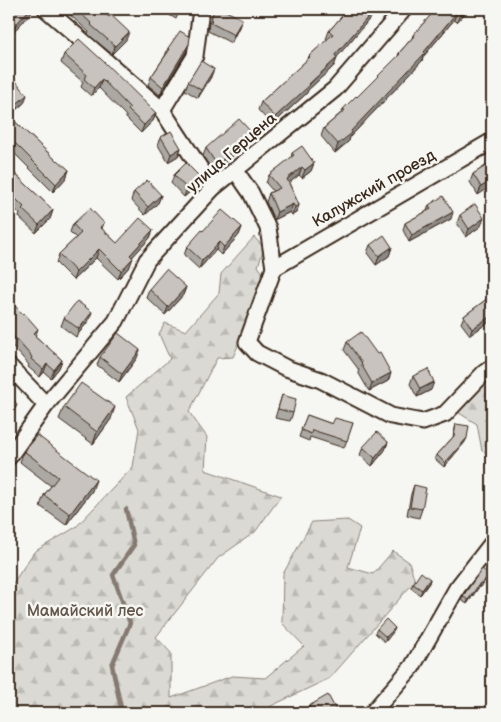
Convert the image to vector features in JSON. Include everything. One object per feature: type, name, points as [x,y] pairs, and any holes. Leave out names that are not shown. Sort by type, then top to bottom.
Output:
[{"type":"street","points":[[46,9],[162,110],[213,188]]},
{"type":"street","points":[[162,110],[195,56],[202,9]]},
{"type":"street","name":"улица Герцена","points":[[9,456],[46,405],[116,321],[147,260],[213,188],[335,88],[404,9]]},
{"type":"street","name":"Калужский проезд","points":[[274,268],[492,141]]},
{"type":"street","points":[[235,170],[251,193],[268,228],[274,268],[247,342],[256,353],[286,368],[321,380],[391,416],[423,422],[445,414],[492,367]]},
{"type":"street","points":[[9,366],[46,405]]},
{"type":"street","points":[[372,713],[412,667],[457,588],[492,543]]},
{"type":"green space","name":"Мамайский лес","points":[[254,237],[264,248],[258,266],[267,279],[233,357],[217,358],[189,412],[207,437],[205,470],[281,496],[255,532],[218,558],[156,637],[171,653],[171,698],[232,676],[265,678],[304,646],[282,623],[283,574],[312,522],[348,520],[360,528],[348,567],[373,574],[393,551],[409,562],[415,581],[330,678],[271,706],[268,713],[9,713],[9,589],[34,552],[76,527],[133,467],[139,429],[126,397],[170,359],[159,334],[165,323],[186,331],[219,293],[221,274]]},
{"type":"green space","points":[[492,372],[492,455],[482,451],[477,424],[459,413],[459,408]]},
{"type":"building","points":[[9,9],[30,9],[9,32]]},
{"type":"building","points":[[76,9],[100,9],[109,17],[111,15],[129,32],[115,46]]},
{"type":"building","points":[[215,9],[222,9],[242,19],[234,35],[211,23]]},
{"type":"building","points":[[348,9],[375,9],[335,55],[337,58],[275,117],[261,102],[333,34],[329,31]]},
{"type":"building","points":[[436,9],[464,9],[460,14],[457,12],[425,53],[351,131],[352,133],[338,144],[324,128],[345,110],[343,109],[400,54],[413,35]]},
{"type":"building","points":[[180,31],[190,37],[189,44],[163,87],[151,77]]},
{"type":"building","points":[[9,36],[13,39],[9,44]]},
{"type":"building","points":[[79,39],[156,113],[144,125],[128,110],[130,108],[102,79],[94,88],[84,79],[87,75],[64,54]]},
{"type":"building","points":[[201,61],[214,69],[201,90],[188,82]]},
{"type":"building","points":[[15,80],[27,95],[13,107],[9,102],[9,86]]},
{"type":"building","points":[[9,116],[69,170],[56,184],[9,139]]},
{"type":"building","points":[[239,119],[253,134],[217,165],[206,148]]},
{"type":"building","points":[[171,131],[181,148],[171,154],[161,137]]},
{"type":"building","points":[[302,146],[314,163],[305,170],[302,167],[287,179],[299,205],[295,207],[293,204],[277,212],[269,193],[280,188],[269,175]]},
{"type":"building","points":[[492,162],[492,180],[481,187],[473,174]]},
{"type":"building","points":[[186,163],[200,177],[187,189],[174,175]]},
{"type":"building","points":[[9,168],[53,210],[39,225],[22,209],[24,207],[9,192]]},
{"type":"building","points":[[147,180],[161,195],[148,207],[134,192]]},
{"type":"building","points":[[443,196],[453,212],[412,235],[405,223],[431,209],[429,205]]},
{"type":"building","points":[[475,204],[484,218],[469,229],[460,215]]},
{"type":"building","points":[[90,208],[104,223],[100,227],[117,243],[140,218],[153,230],[130,255],[133,258],[121,271],[99,249],[76,272],[59,254],[81,233],[73,224]]},
{"type":"building","points":[[222,210],[242,227],[224,247],[219,242],[202,261],[187,247]]},
{"type":"building","points":[[384,235],[392,247],[379,256],[370,245]]},
{"type":"building","points":[[166,269],[186,287],[168,307],[149,289]]},
{"type":"building","points":[[492,295],[492,315],[472,329],[464,316]]},
{"type":"building","points":[[9,300],[38,329],[33,334],[62,360],[54,370],[47,364],[43,369],[31,359],[32,357],[9,331]]},
{"type":"building","points":[[77,301],[92,312],[79,329],[64,318]]},
{"type":"building","points":[[361,332],[377,354],[380,353],[391,373],[372,383],[362,363],[347,342]]},
{"type":"building","points":[[118,333],[140,350],[122,374],[100,357]]},
{"type":"building","points":[[428,369],[434,382],[420,389],[413,376]]},
{"type":"building","points":[[81,383],[115,407],[97,432],[64,407]]},
{"type":"building","points":[[11,395],[17,405],[9,409],[9,396]]},
{"type":"building","points":[[282,395],[296,399],[293,413],[278,409]]},
{"type":"building","points":[[307,415],[332,424],[335,418],[353,423],[347,441],[312,430],[311,434],[301,430]]},
{"type":"building","points":[[456,424],[469,426],[467,438],[445,463],[437,455],[454,436]]},
{"type":"building","points":[[377,432],[388,442],[375,458],[363,447]]},
{"type":"building","points":[[37,435],[96,480],[70,514],[44,495],[58,477],[24,451]]},
{"type":"building","points":[[414,485],[426,488],[422,509],[410,507]]},
{"type":"building","points":[[482,569],[489,574],[468,600],[463,596]]},
{"type":"building","points":[[421,572],[430,579],[422,590],[413,584]]},
{"type":"building","points":[[386,619],[395,628],[386,637],[377,629]]},
{"type":"building","points":[[328,695],[336,710],[329,713],[313,713],[309,706]]},
{"type":"waterway","points":[[122,713],[112,665],[130,623],[113,575],[134,545],[126,509]]}]
